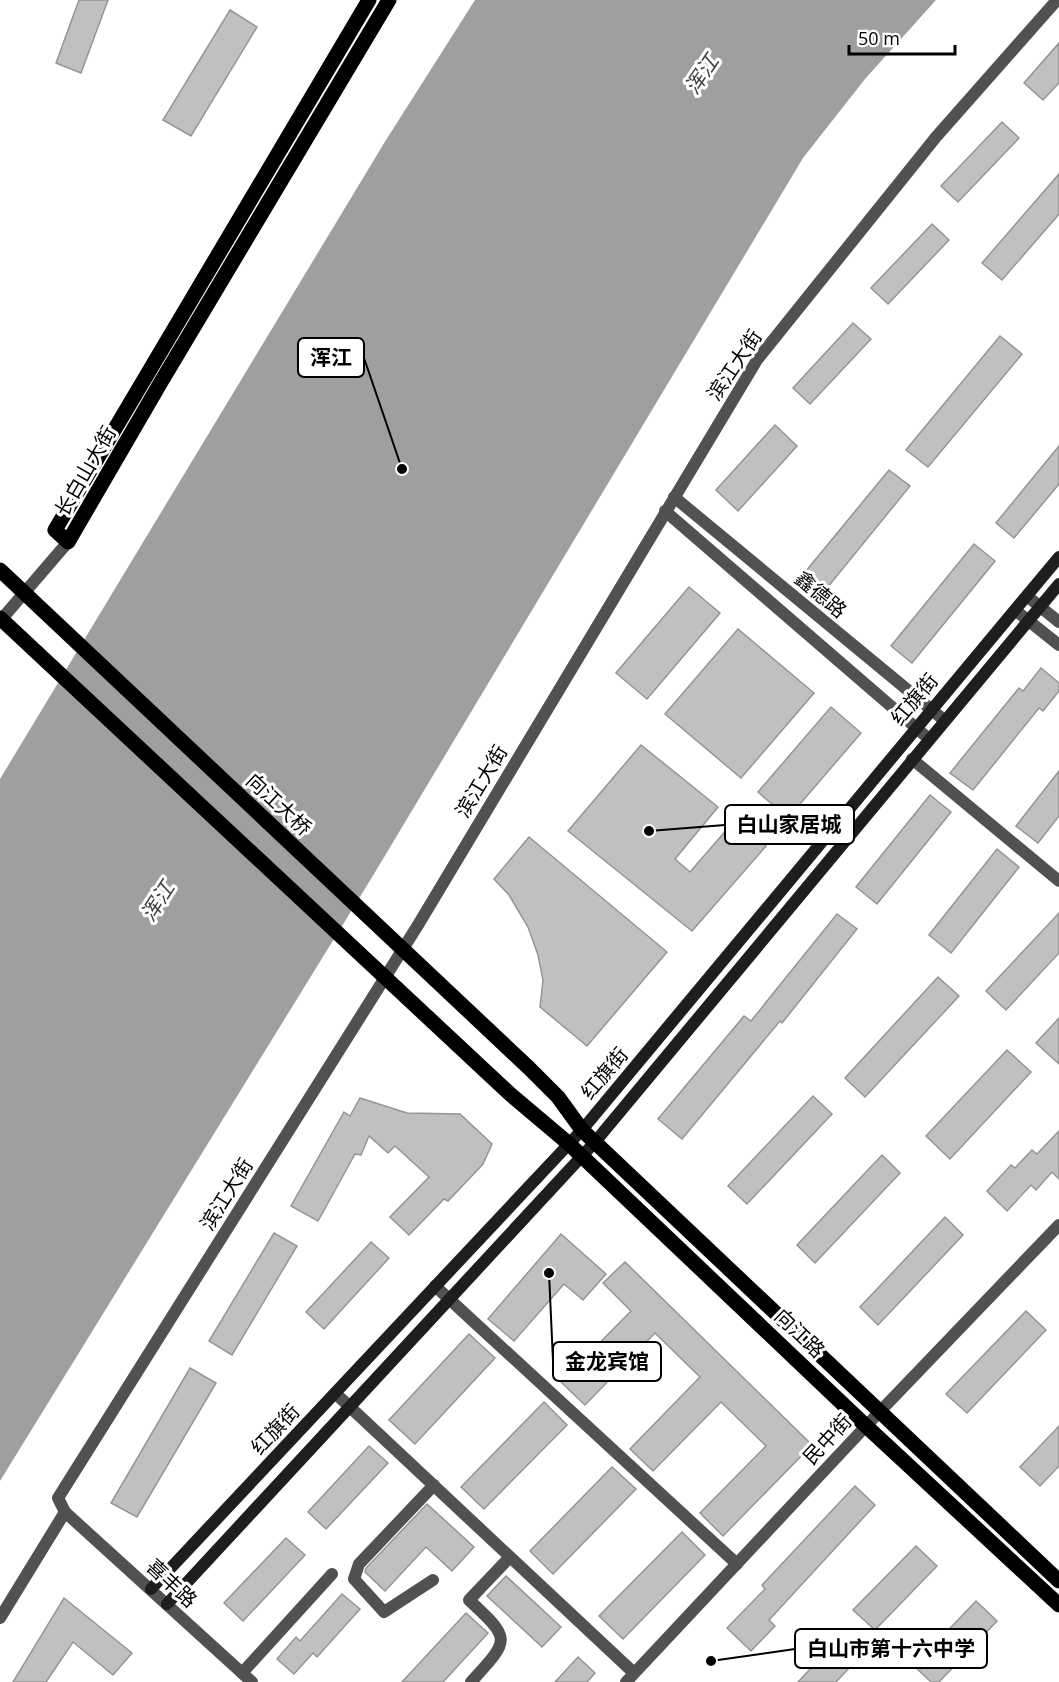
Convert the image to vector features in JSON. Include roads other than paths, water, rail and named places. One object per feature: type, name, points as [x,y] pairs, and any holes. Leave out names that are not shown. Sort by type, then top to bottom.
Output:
[{"type":"main road","name":"长白山大街","points":[[369,0],[56,530],[68,542],[389,0]]},
{"type":"main road","name":"红旗街","points":[[151,1589],[582,1130],[930,709],[1059,557]]},
{"type":"main road","name":"向江大桥","points":[[0,570],[529,1068]]},
{"type":"main road","points":[[167,1604],[583,1156],[1059,584]]},
{"type":"main road","name":"向江路","points":[[0,620],[510,1094],[583,1156],[866,1426],[1059,1605]]},
{"type":"main road","name":"向江路","points":[[529,1068],[558,1096],[582,1130],[1059,1581]]},
{"type":"street","name":"滨江大街","points":[[0,1618],[64,1512],[58,1498],[418,926],[757,360],[936,137],[1057,0]]},
{"type":"street","name":"鑫德路","points":[[674,497],[944,720]]},
{"type":"street","name":"鑫德路","points":[[665,511],[929,739]]},
{"type":"street","points":[[0,620],[68,542]]},
{"type":"street","points":[[1027,596],[1059,622]]},
{"type":"street","points":[[1015,610],[1059,645]]},
{"type":"street","points":[[912,759],[1059,881]]},
{"type":"street","name":"民中街","points":[[630,1678],[866,1426],[1059,1225]]},
{"type":"street","points":[[435,1286],[737,1564]]},
{"type":"street","points":[[335,1393],[510,1557],[630,1678]]},
{"type":"street","points":[[433,1580],[384,1612],[354,1579],[359,1564],[434,1485]]},
{"type":"street","name":"喜丰路","points":[[64,1512],[252,1682]]},
{"type":"street","points":[[471,1682],[498,1652],[501,1636],[498,1627],[469,1600],[510,1557]]},
{"type":"street","points":[[242,1673],[332,1574]]},
{"type":"water","name":"浑江","points":[[475,0],[936,0],[865,79],[803,158],[374,874],[0,1481],[0,779],[386,140]]},
{"type":"place","name":"浑江","points":[[402,469]]},
{"type":"place","name":"白山家居城","points":[[649,831]]},
{"type":"place","name":"金龙宾馆","points":[[549,1273]]},
{"type":"place","name":"白山市第十六中学","points":[[711,1661]]}]
